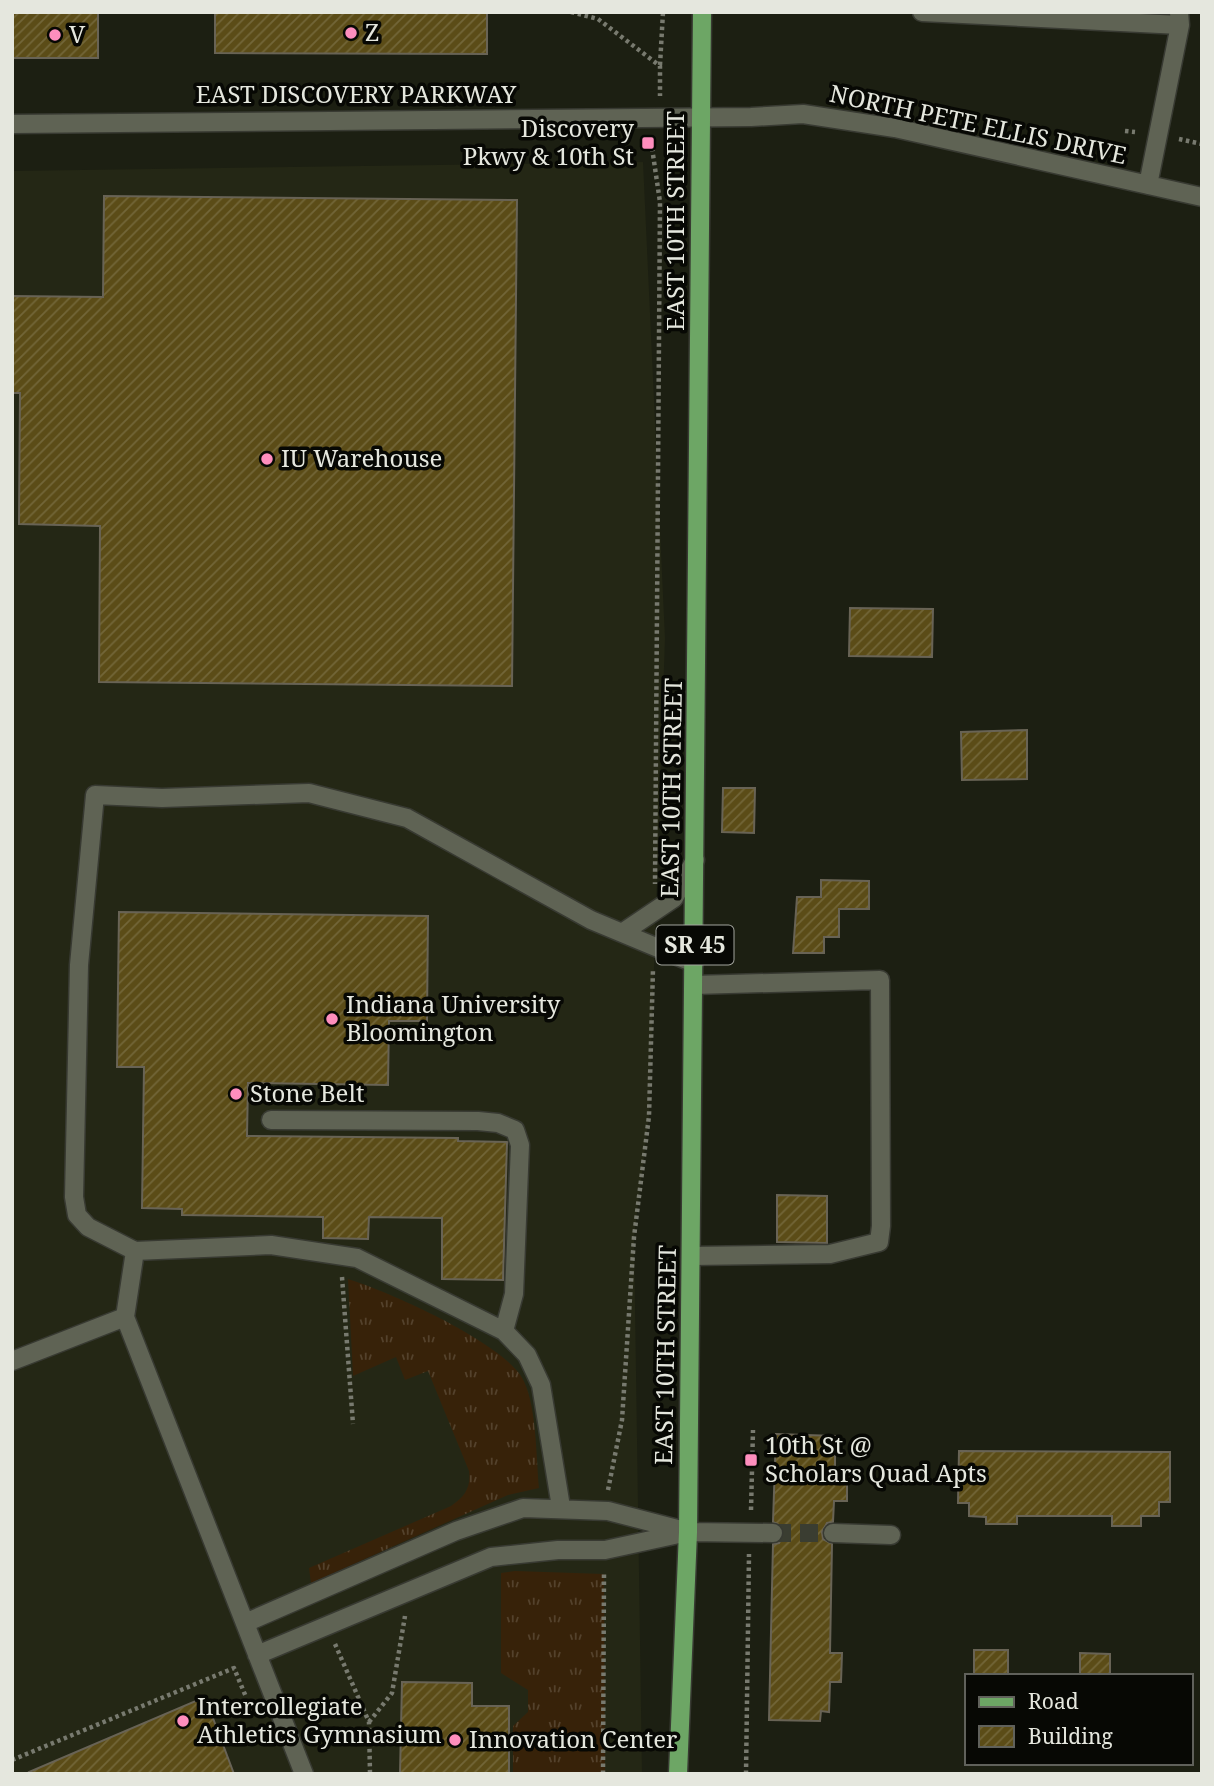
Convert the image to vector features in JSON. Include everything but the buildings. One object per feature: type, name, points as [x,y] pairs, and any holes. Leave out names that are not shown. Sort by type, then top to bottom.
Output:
[{"type":"main road","name":"EAST 10TH STREET","points":[[678,1774],[688,1532],[702,12]]},
{"type":"street","points":[[922,12],[1180,19],[1148,185]]},
{"type":"street","name":"NORTH PETE ELLIS DRIVE","points":[[701,117],[803,114],[882,126],[1202,197]]},
{"type":"street","name":"EAST DISCOVERY PARKWAY","points":[[12,124],[701,117]]},
{"type":"street","points":[[561,1507],[541,1385],[527,1355],[504,1331],[357,1258],[271,1245],[135,1251],[88,1227],[77,1215],[74,1197],[79,965],[95,795],[162,798],[309,793],[407,818],[592,920],[695,963]]},
{"type":"street","points":[[622,933],[674,898],[695,860]]},
{"type":"street","points":[[691,1256],[830,1254],[879,1242],[881,1226],[880,980],[694,985]]},
{"type":"street","points":[[271,1119],[478,1121],[498,1123],[515,1130],[520,1145],[514,1294],[504,1331]]},
{"type":"street","points":[[135,1251],[125,1317],[304,1774]]},
{"type":"street","points":[[12,1361],[125,1317]]},
{"type":"street","points":[[245,1623],[492,1517],[523,1508],[561,1507],[608,1511],[688,1532]]},
{"type":"street","points":[[257,1655],[491,1557],[558,1550],[606,1550],[688,1532],[773,1533]]},
{"type":"street","points":[[833,1533],[891,1535]]},
{"type":"path","points":[[571,12],[598,19],[660,66]]},
{"type":"path","points":[[655,913],[660,202],[649,145],[660,117],[663,12]]},
{"type":"path","points":[[1184,140],[1202,144]]},
{"type":"path","points":[[608,1511],[608,1485],[622,1420],[634,1237],[649,1116],[653,946]]},
{"type":"path","points":[[340,1255],[352,1424]]},
{"type":"path","points":[[746,1774],[753,1430]]},
{"type":"path","points":[[603,1774],[601,1719],[606,1550]]},
{"type":"path","points":[[369,1722],[392,1693],[406,1608]]},
{"type":"path","points":[[333,1640],[369,1722],[370,1774]]},
{"type":"path","points":[[12,1760],[233,1668],[249,1704]]},
{"type":"shaded area","name":"Indiana University Bloomington","points":[[643,162],[665,638],[649,1116],[634,1237],[642,1774],[12,1774],[12,171]]},
{"type":"green space","points":[[348,1279],[415,1306],[467,1333],[490,1347],[521,1376],[530,1400],[535,1430],[539,1488],[508,1495],[311,1583],[309,1568],[451,1506],[463,1495],[469,1482],[469,1471],[428,1371],[405,1380],[396,1357],[353,1376]]},
{"type":"green space","points":[[515,1571],[604,1574],[605,1774],[513,1774],[513,1726],[528,1712],[528,1690],[501,1673],[501,1573]]},
{"type":"tunnel","points":[[773,1533],[833,1533]]},
{"type":"place","name":"Z","points":[[351,33]]},
{"type":"place","name":"V","points":[[55,35]]},
{"type":"place","name":"Discovery Pkwy & 10th St","points":[[648,143]]},
{"type":"place","name":"IU Warehouse","points":[[267,459]]},
{"type":"place","name":"Indiana University Bloomington","points":[[332,1019]]},
{"type":"place","name":"Stone Belt","points":[[236,1094]]},
{"type":"place","name":"10th St @ Scholars Quad Apts","points":[[751,1460]]},
{"type":"place","name":"Intercollegiate Athletics Gymnasium","points":[[183,1721]]},
{"type":"place","name":"Innovation Center","points":[[455,1740]]}]
